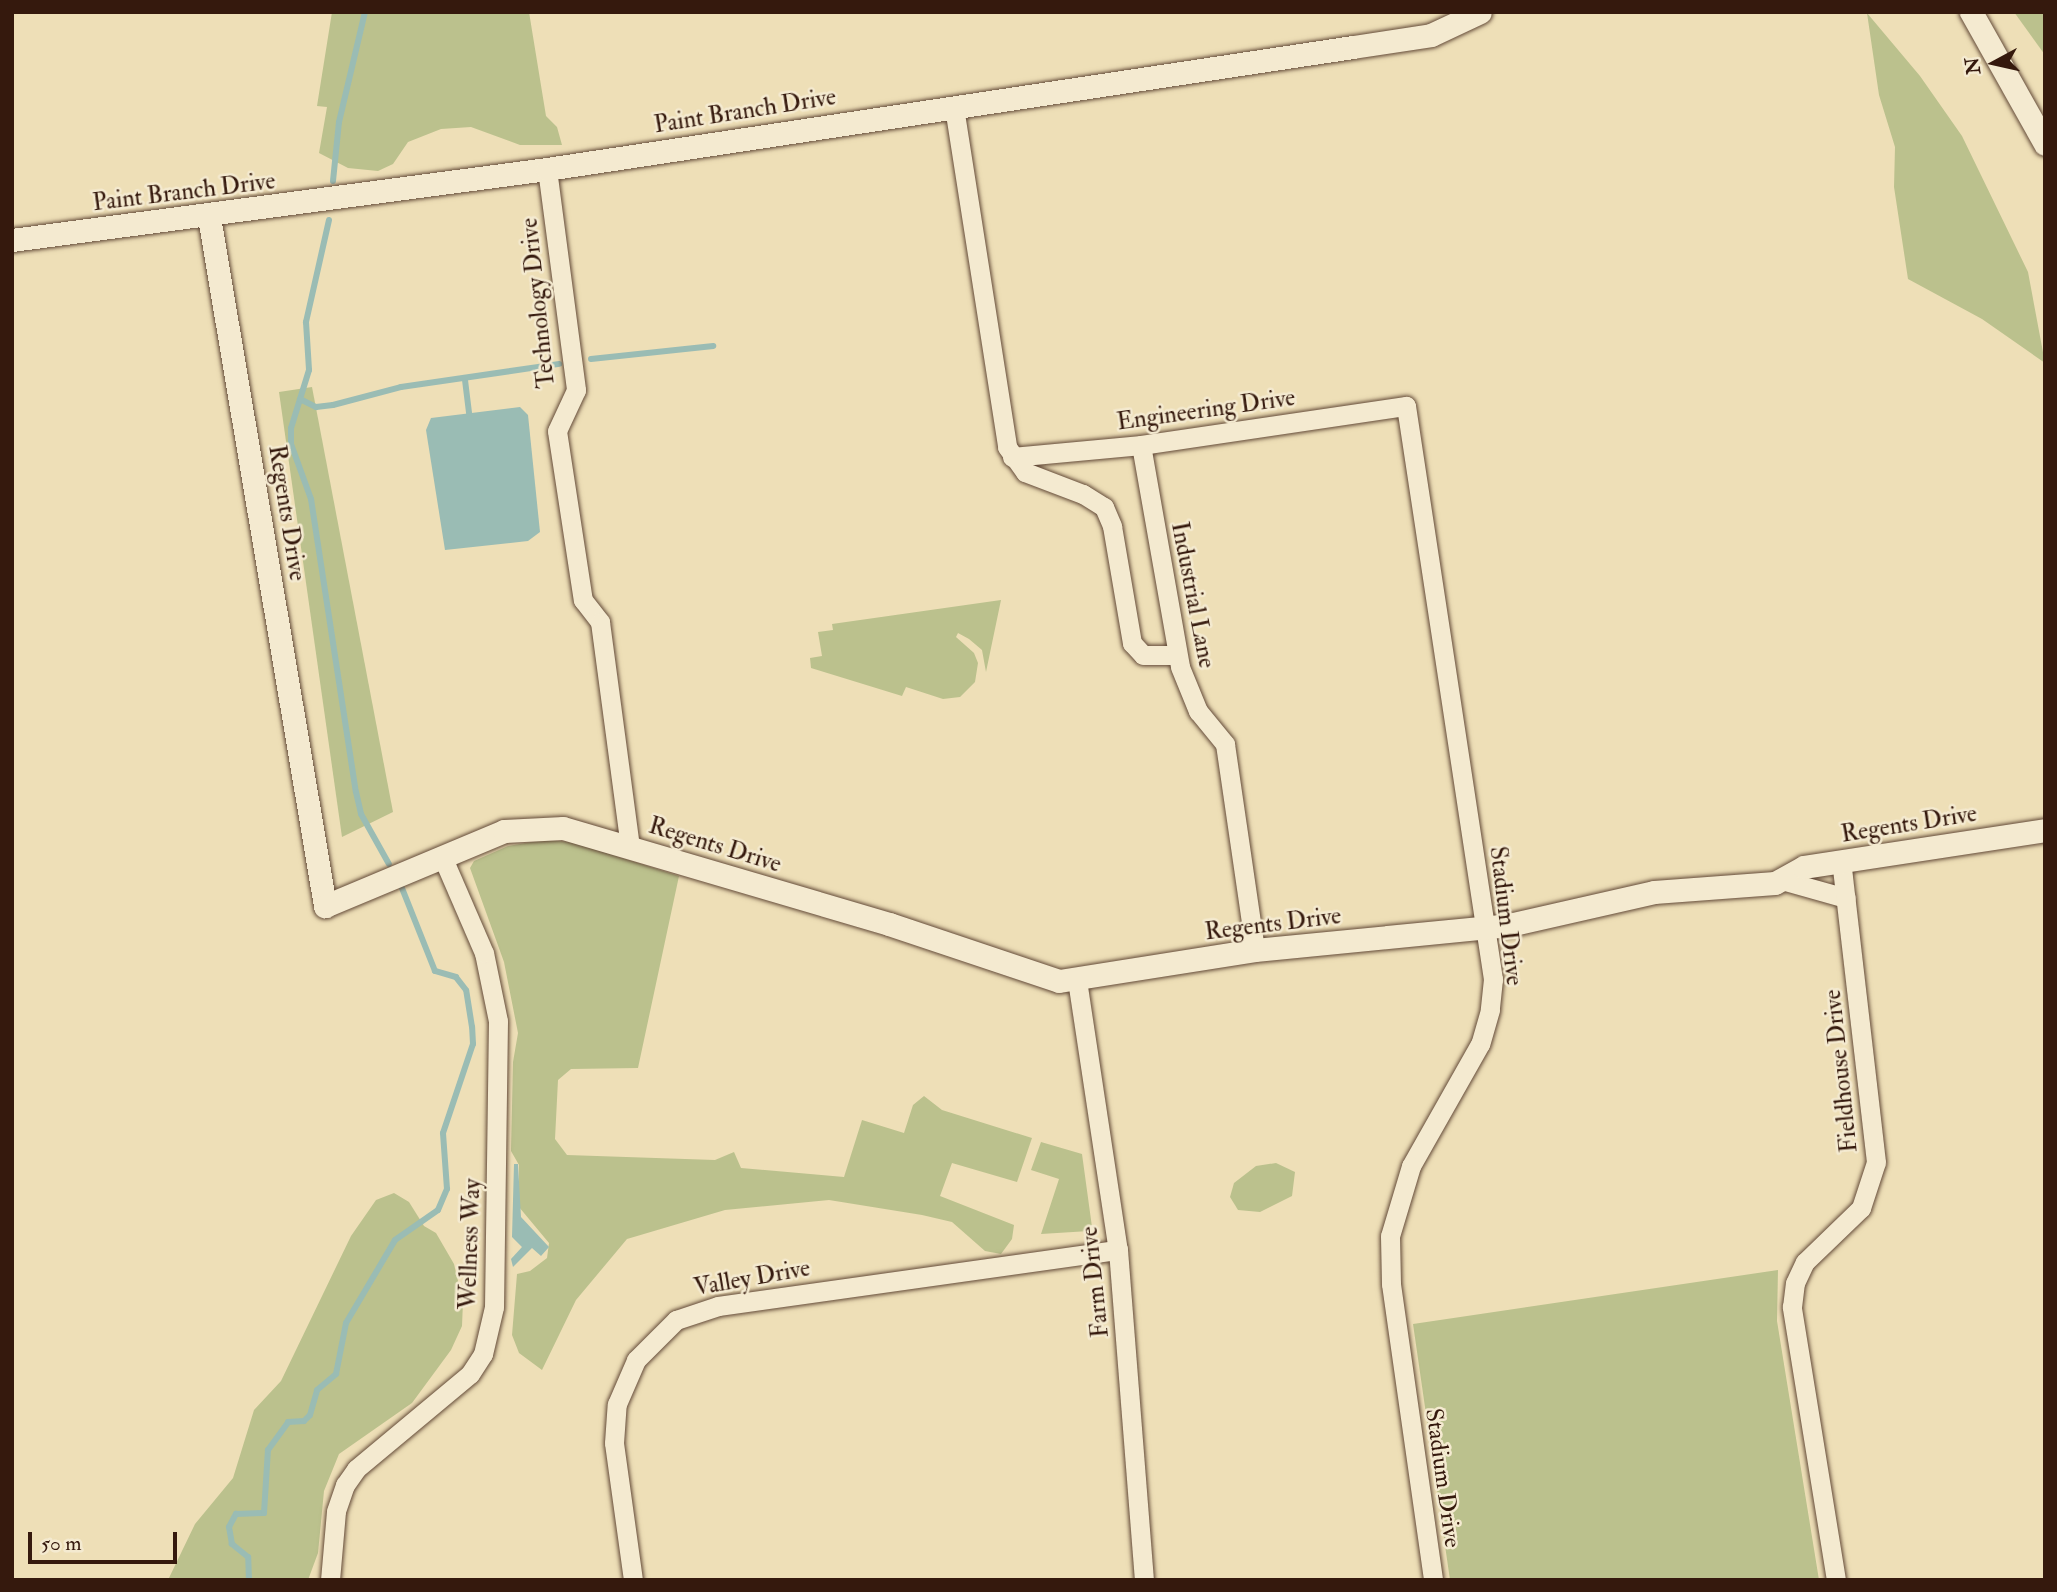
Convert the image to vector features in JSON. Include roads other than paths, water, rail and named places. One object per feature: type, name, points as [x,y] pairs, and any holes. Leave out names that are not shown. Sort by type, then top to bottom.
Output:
[{"type":"street","name":"Paint Branch Drive","points":[[12,240],[209,217],[547,169],[1420,37],[1480,12]]},
{"type":"street","points":[[1971,12],[2045,144]]},
{"type":"street","points":[[954,107],[1004,435],[1012,457],[1032,477],[1083,494],[1104,507],[1112,526],[1132,643],[1143,656],[1177,655]]},
{"type":"street","name":"Technology Drive","points":[[547,169],[576,390],[557,431],[582,594],[600,622],[630,847]]},
{"type":"street","name":"Regents Drive","points":[[209,217],[325,906],[442,856],[527,827],[563,828],[889,924],[1055,980],[1077,980],[1255,950],[1484,928],[1555,917],[1654,892],[1785,881],[1846,898]]},
{"type":"street","name":"Engineering Drive","points":[[1012,457],[1141,445],[1406,406]]},
{"type":"street","name":"Stadium Drive","points":[[1406,406],[1493,979],[1485,1030],[1411,1166],[1390,1236],[1391,1283],[1433,1580]]},
{"type":"street","name":"Industrial Lane","points":[[1141,445],[1177,655],[1198,711],[1225,744],[1255,950]]},
{"type":"street","name":"Regents Drive","points":[[1785,881],[1804,867],[2045,830]]},
{"type":"street","name":"Wellness Way","points":[[330,1580],[336,1511],[345,1485],[356,1469],[470,1374],[487,1343],[494,1307],[498,1021],[484,953],[442,856]]},
{"type":"street","name":"Fieldhouse Drive","points":[[1836,1580],[1792,1307],[1795,1283],[1805,1262],[1861,1208],[1876,1162],[1841,861]]},
{"type":"street","name":"Farm Drive","points":[[1077,980],[1118,1250],[1144,1580]]},
{"type":"street","name":"Valley Drive","points":[[633,1580],[614,1443],[617,1404],[636,1360],[676,1320],[718,1306],[1118,1250]]},
{"type":"water","points":[[520,407],[528,415],[540,532],[528,541],[445,550],[426,430],[431,418]]},
{"type":"water","points":[[514,1164],[518,1164],[521,1217],[549,1247],[541,1256],[532,1248],[513,1267],[511,1259],[522,1247],[512,1237]]},
{"type":"waterway","points":[[333,181],[339,122],[365,12]]},
{"type":"waterway","points":[[329,220],[306,322],[309,370],[291,428],[291,444],[311,499],[361,814],[389,864]]},
{"type":"waterway","points":[[591,359],[713,346]]},
{"type":"waterway","points":[[300,399],[316,407],[333,405],[401,387],[559,364]]},
{"type":"waterway","points":[[465,380],[469,414]]},
{"type":"waterway","points":[[249,1580],[248,1557],[232,1544],[229,1527],[236,1514],[264,1513],[268,1450],[288,1422],[304,1421],[310,1415],[317,1390],[336,1374],[346,1323],[395,1240],[438,1210],[447,1189],[443,1133],[473,1044],[472,1027],[466,990],[456,977],[435,971],[402,888]]}]
